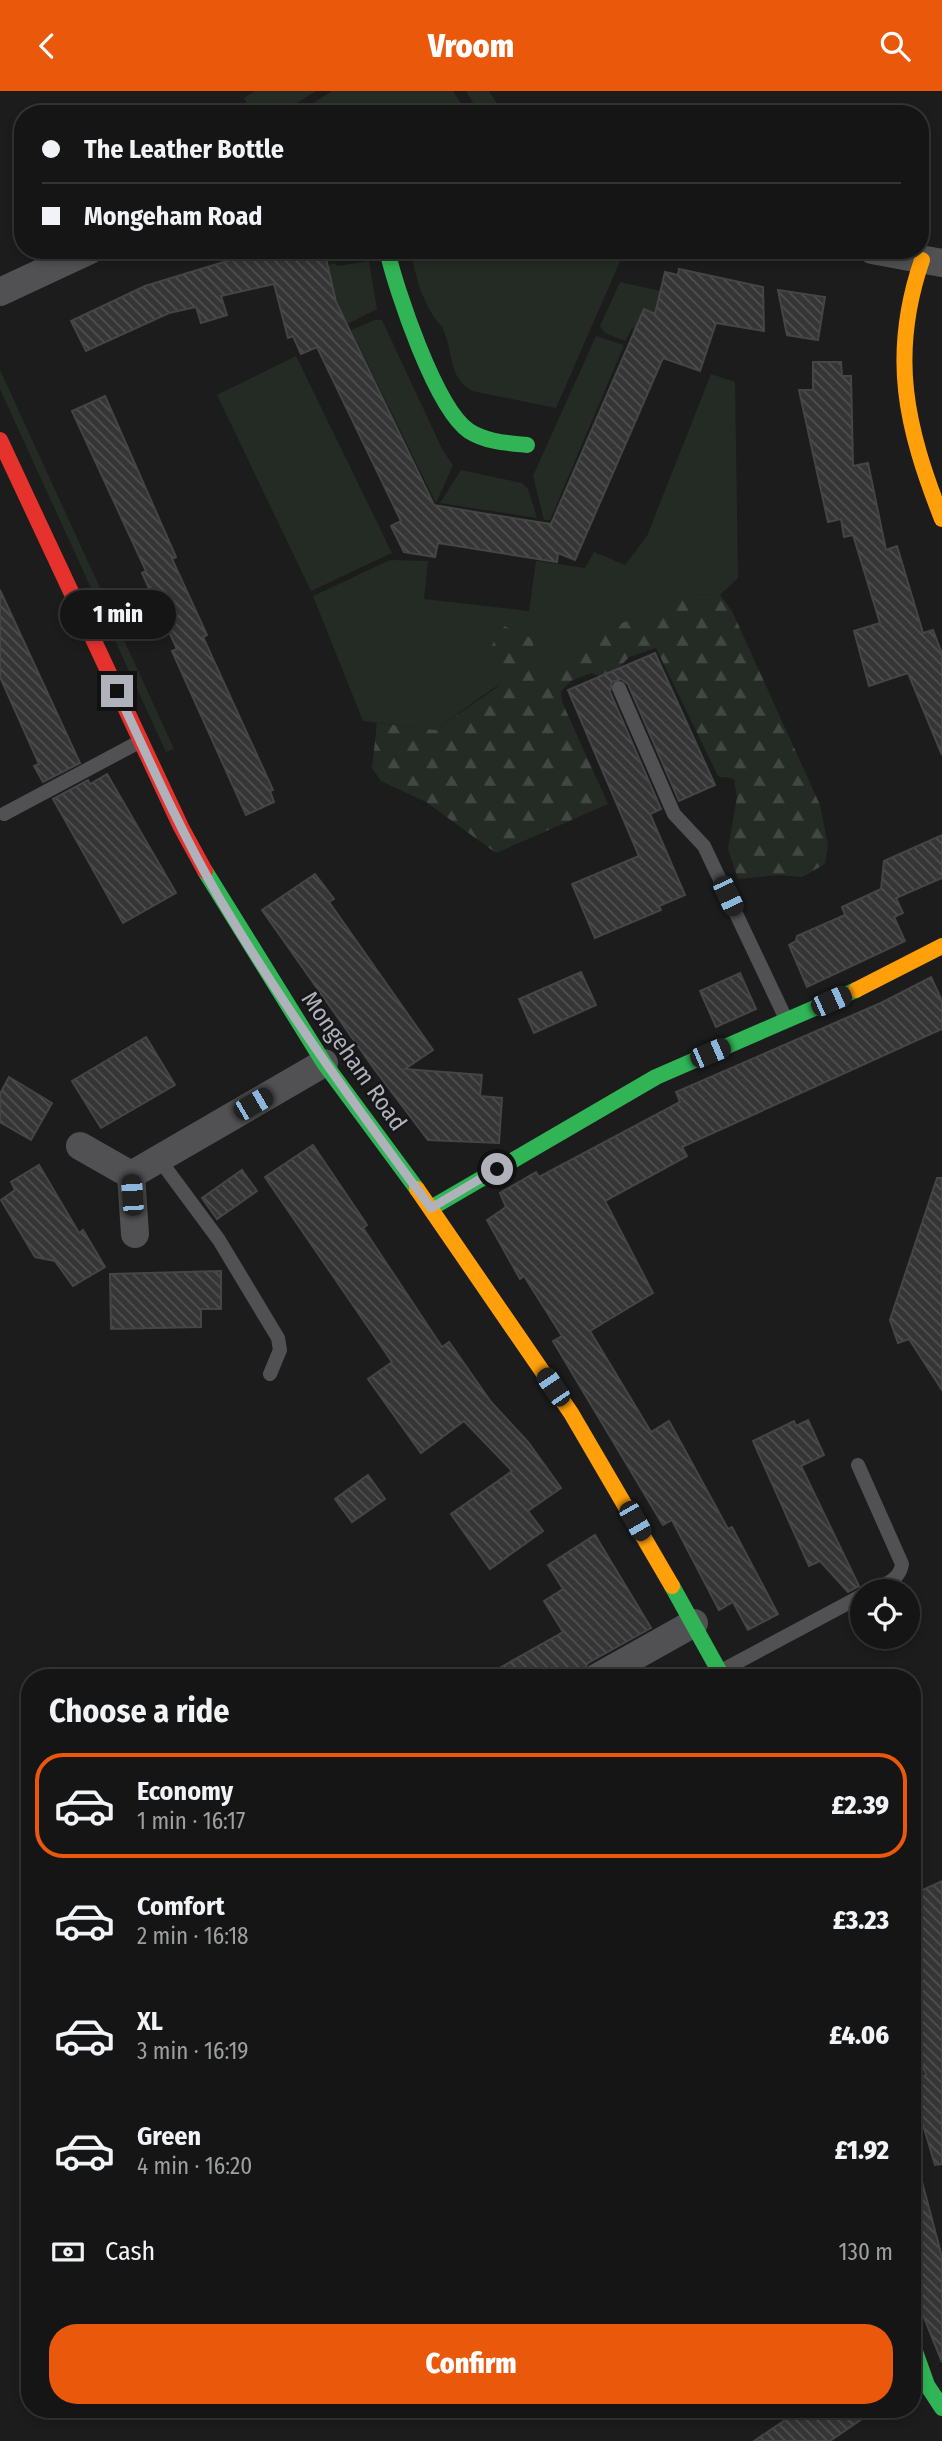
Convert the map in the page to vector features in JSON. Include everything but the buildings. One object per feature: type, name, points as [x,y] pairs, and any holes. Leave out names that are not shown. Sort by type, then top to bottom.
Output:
[{"type":"street","points":[[0,292],[71,259]]},
{"type":"street","points":[[389,259],[394,284],[437,381],[461,425],[485,438],[527,445]]},
{"type":"street","points":[[932,262],[908,304],[902,342],[904,382],[920,462],[942,519]]},
{"type":"street","name":"Mongeham Road","points":[[0,440],[140,741],[219,897],[324,1063],[431,1208],[595,1451],[718,1669]]},
{"type":"street","points":[[431,1208],[656,1077],[874,982],[942,947]]},
{"type":"street","points":[[131,1175],[324,1063]]},
{"type":"street","points":[[80,1146],[131,1175]]},
{"type":"street","points":[[131,1175],[135,1234]]},
{"type":"street","points":[[612,1669],[694,1623]]},
{"type":"street","points":[[921,2368],[927,2385],[942,2408]]},
{"type":"lane","points":[[619,688],[674,814],[704,846],[787,1020]]},
{"type":"lane","points":[[4,814],[140,741]]},
{"type":"lane","points":[[159,1159],[219,1240],[278,1338],[280,1350],[270,1374]]},
{"type":"lane","points":[[858,1465],[902,1563],[901,1572],[893,1579]]},
{"type":"lane","points":[[732,1669],[850,1602]]},
{"type":"green space","points":[[255,91],[316,91],[294,105],[248,105],[244,98]]},
{"type":"green space","points":[[332,91],[453,91],[462,105],[310,105]]},
{"type":"green space","points":[[466,91],[489,91],[498,105],[475,105]]},
{"type":"green space","points":[[413,259],[621,259],[556,408],[472,391],[464,385],[455,370],[446,335],[428,307]]},
{"type":"green space","points":[[369,261],[377,309],[328,334],[317,268],[335,263],[337,266]]},
{"type":"green space","points":[[620,282],[661,291],[651,335],[632,328],[625,341],[605,333],[600,326]]},
{"type":"green space","points":[[375,320],[382,320],[443,451],[453,465],[436,503],[351,330]]},
{"type":"green space","points":[[596,336],[624,345],[550,520],[544,520],[533,476]]},
{"type":"green space","points":[[296,356],[392,553],[311,591],[217,395]]},
{"type":"green space","points":[[0,370],[174,749],[166,752],[0,389]]},
{"type":"green space","points":[[711,374],[735,382],[738,578],[720,595],[686,594],[580,642],[552,665],[539,666],[508,680],[435,730],[363,721],[313,596],[390,560],[428,561],[424,599],[529,611],[536,561],[585,568],[594,552],[625,565],[647,536]]},
{"type":"green space","points":[[461,470],[522,483],[528,489],[537,518],[440,503]]},
{"type":"green space","points":[[686,594],[720,595],[732,611],[820,805],[828,845],[825,864],[802,877],[778,875],[738,879],[728,849],[737,797],[734,779],[718,776],[656,648],[629,657],[608,679],[591,673],[571,681],[561,691],[562,702],[608,804],[496,853],[426,802],[381,781],[372,768],[377,723],[435,730],[499,686],[485,656],[504,626],[531,638],[540,664],[552,665],[580,642]]},
{"type":"traffic: fast","points":[[390,259],[419,347],[431,375],[456,419],[469,431],[483,438],[527,445]]},
{"type":"traffic: fast","points":[[205,871],[324,1063],[417,1189]]},
{"type":"traffic: fast","points":[[431,1208],[656,1077],[856,990]]},
{"type":"traffic: fast","points":[[672,1586],[718,1669]]},
{"type":"traffic: fast","points":[[921,2368],[927,2385],[942,2408]]},
{"type":"traffic: slow","points":[[922,260],[906,328],[906,391],[919,453],[942,519]]},
{"type":"traffic: slow","points":[[856,990],[942,946]]},
{"type":"traffic: slow","points":[[417,1189],[571,1413],[672,1586]]},
{"type":"traffic: jam","points":[[0,440],[181,827],[205,871]]},
{"type":"route","points":[[117,691],[181,827],[219,897],[324,1063],[431,1208],[497,1169]]}]
